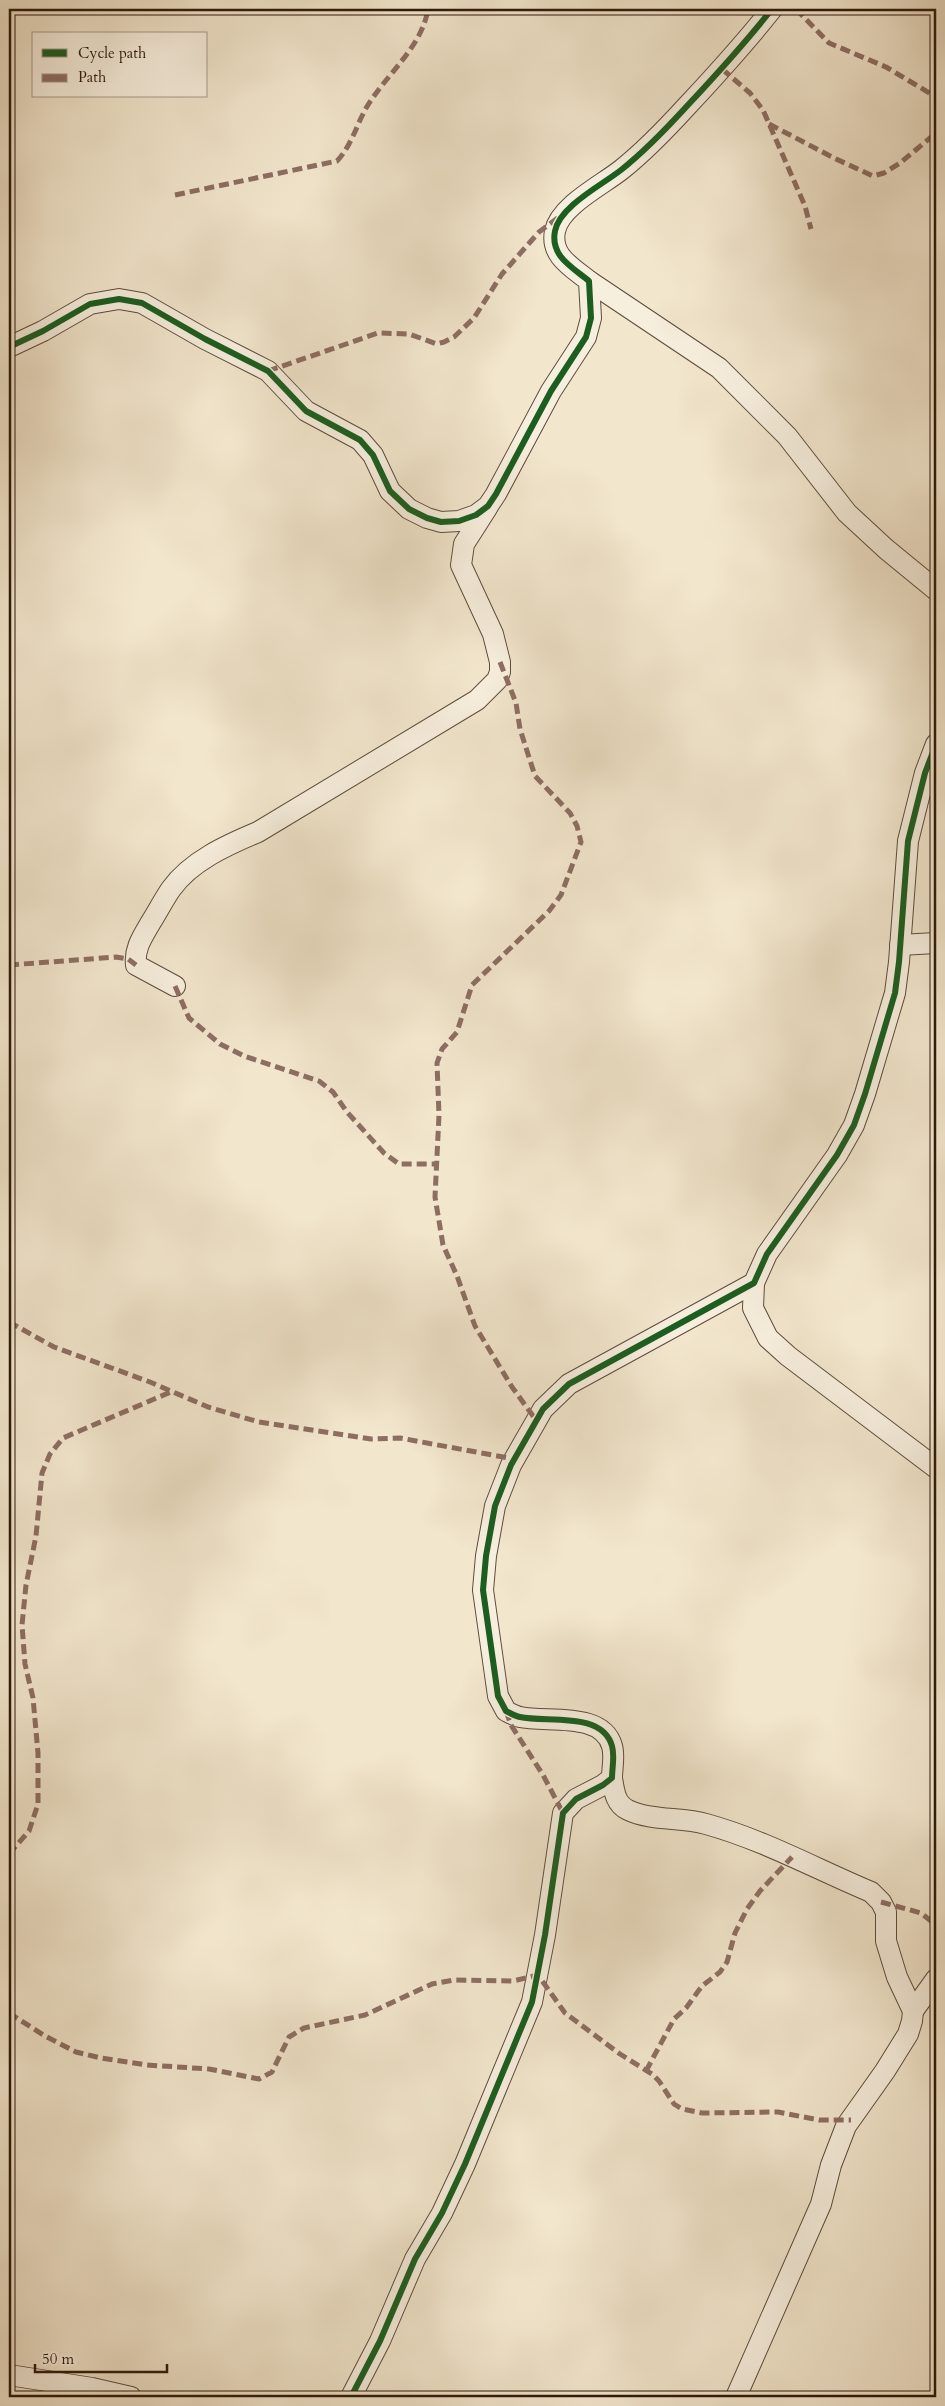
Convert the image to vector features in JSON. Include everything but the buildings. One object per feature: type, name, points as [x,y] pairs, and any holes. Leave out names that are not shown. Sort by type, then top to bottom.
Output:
[{"type":"street","points":[[772,9],[736,54],[655,141],[563,214],[555,229],[554,241],[558,255],[589,281],[719,368],[787,436],[847,513],[886,549],[936,590]]},
{"type":"street","points":[[175,986],[136,965],[135,956],[137,948],[171,888],[183,874],[228,844],[258,832],[477,700],[497,680],[500,672],[500,662],[493,634],[461,565],[464,544],[496,494],[551,391],[586,337],[591,318],[589,281]]},
{"type":"street","points":[[9,347],[43,331],[90,304],[119,299],[142,303],[205,339],[268,371],[306,411],[360,440],[373,455],[390,491],[409,509],[440,522],[458,521],[476,515],[488,506],[496,494]]},
{"type":"street","points":[[936,744],[925,773],[908,841],[895,993],[854,1125],[836,1155],[767,1254],[754,1283],[753,1308],[768,1338],[788,1356],[936,1468]]},
{"type":"street","points":[[900,945],[936,943]]},
{"type":"street","points":[[754,1283],[569,1384],[552,1399],[536,1420],[511,1465],[495,1506],[486,1556],[484,1590],[498,1696],[506,1711],[521,1717],[579,1721],[590,1724],[605,1735],[612,1745],[612,1778],[615,1798],[625,1809],[638,1814],[704,1823],[740,1834],[872,1892],[881,1902],[886,1912],[886,1941],[897,1977],[913,2011]]},
{"type":"street","points":[[351,2397],[380,2340],[415,2259],[442,2213],[465,2164],[532,2002],[545,1935],[563,1812],[576,1799],[603,1785],[612,1778]]},
{"type":"street","points":[[736,2397],[821,2204],[831,2165],[846,2126],[908,2034],[913,2011],[936,1979]]},
{"type":"street","points":[[9,2375],[92,2388],[131,2397]]},
{"type":"marked path","points":[[175,195],[337,161],[350,143],[373,97],[418,36],[428,9]]},
{"type":"marked path","points":[[796,9],[829,43],[886,67],[936,97]]},
{"type":"marked path","points":[[722,69],[750,93],[763,110],[805,206],[811,229]]},
{"type":"marked path","points":[[769,124],[873,176],[884,173],[900,163],[936,133]]},
{"type":"marked path","points":[[268,371],[378,333],[409,334],[437,344],[454,337],[474,318],[502,274],[539,232],[559,217]]},
{"type":"marked path","points":[[500,662],[516,703],[520,729],[535,776],[570,813],[577,826],[581,842],[561,895],[549,911],[472,985],[457,1032],[442,1049],[437,1063],[439,1115],[435,1197],[443,1245],[457,1276],[475,1326],[512,1387],[536,1420]]},
{"type":"marked path","points":[[9,965],[116,957],[128,959],[136,965]]},
{"type":"marked path","points":[[175,986],[189,1018],[220,1044],[244,1056],[319,1081],[333,1092],[347,1112],[384,1153],[399,1164],[436,1164]]},
{"type":"marked path","points":[[9,1322],[54,1347],[150,1382],[208,1407],[259,1422],[371,1439],[400,1438],[514,1459]]},
{"type":"marked path","points":[[9,1854],[29,1831],[38,1804],[38,1753],[33,1698],[25,1664],[22,1625],[26,1585],[36,1536],[42,1473],[50,1454],[63,1438],[173,1391]]},
{"type":"marked path","points":[[506,1711],[511,1725],[543,1775],[563,1813]]},
{"type":"marked path","points":[[646,2071],[674,2019],[686,2008],[702,1986],[720,1972],[727,1962],[735,1933],[747,1909],[760,1891],[792,1857]]},
{"type":"marked path","points":[[881,1902],[921,1913],[936,1925]]},
{"type":"marked path","points":[[9,2013],[45,2036],[76,2052],[147,2065],[209,2069],[259,2079],[272,2072],[289,2037],[304,2028],[365,2015],[432,1984],[454,1980],[513,1981],[538,1975],[565,2013],[620,2054],[652,2074],[659,2081],[674,2104],[682,2109],[702,2113],[778,2112],[819,2120],[851,2120]]},
{"type":"cycle path","points":[[9,347],[43,331],[90,304],[119,299],[142,303],[205,339],[268,371],[306,411],[360,440],[373,455],[390,491],[409,509],[427,518],[441,522],[459,521],[476,515],[488,506],[496,494],[551,391],[586,337],[591,318],[589,281],[569,266],[559,254],[554,240],[558,222],[573,205],[621,170],[655,140],[720,71],[772,9]]},
{"type":"cycle path","points":[[351,2397],[380,2341],[415,2259],[442,2213],[465,2164],[532,2002],[545,1935],[563,1813],[576,1799],[603,1785],[612,1778],[612,1746],[606,1735],[597,1728],[586,1723],[572,1721],[518,1717],[506,1711],[498,1696],[483,1590],[486,1556],[495,1506],[511,1465],[543,1409],[569,1384],[754,1283],[767,1254],[837,1155],[854,1125],[895,993],[908,841],[925,773],[936,744]]}]
